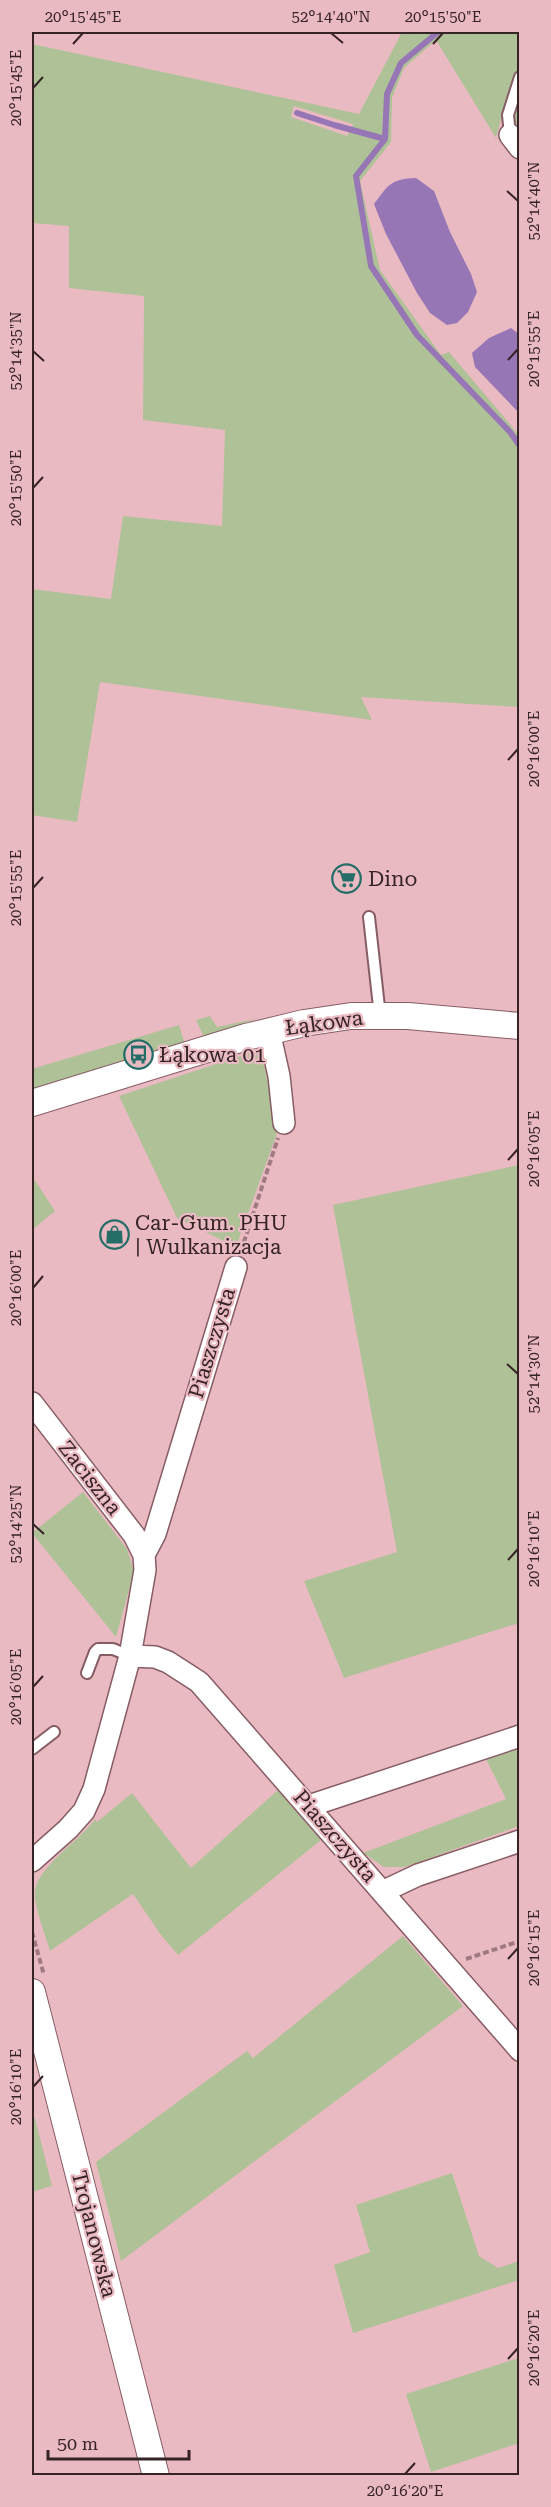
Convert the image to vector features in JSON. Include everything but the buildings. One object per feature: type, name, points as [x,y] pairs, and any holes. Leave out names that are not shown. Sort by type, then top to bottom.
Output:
[{"type":"street","name":"Łąkowa","points":[[32,1103],[269,1030],[351,1016],[447,1018],[519,1026]]},
{"type":"street","points":[[269,1030],[279,1076],[284,1123]]},
{"type":"street","name":"Piaszczysta","points":[[32,1861],[52,1845],[84,1811],[94,1789],[130,1656],[145,1570],[144,1556],[155,1534],[236,1267]]},
{"type":"street","name":"Zaciszna","points":[[32,1403],[134,1535],[144,1556]]},
{"type":"street","name":"Piaszczysta","points":[[130,1656],[155,1657],[168,1662],[199,1682],[384,1892],[519,2050]]},
{"type":"street","points":[[309,1806],[519,1736]]},
{"type":"street","points":[[384,1892],[418,1875],[519,1841]]},
{"type":"street","name":"Trojanowska","points":[[32,1992],[156,2475]]},
{"type":"lane","points":[[515,142],[508,115],[519,77]]},
{"type":"lane","points":[[369,917],[380,1016]]},
{"type":"lane","points":[[87,1673],[98,1649],[113,1648],[130,1656]]},
{"type":"lane","points":[[32,1749],[54,1732]]},
{"type":"path","name":"Piaszczysta","points":[[236,1267],[284,1123]]},
{"type":"path","points":[[448,1968],[466,1959],[519,1941]]},
{"type":"green space","points":[[402,32],[519,32],[519,129],[503,111],[496,138],[436,40],[404,68],[392,98],[391,142],[360,181],[380,270],[441,355],[449,352],[519,435],[519,707],[361,697],[372,720],[100,682],[77,822],[32,815],[32,589],[111,599],[123,516],[222,526],[225,430],[143,420],[144,296],[69,288],[69,226],[32,223],[32,44],[359,114]],"holes":[[[294,106],[353,124],[347,136],[291,117]]]},
{"type":"green space","points":[[210,1016],[217,1027],[259,1018],[204,1037],[196,1020]]},
{"type":"green space","points":[[179,1025],[185,1045],[160,1053],[158,1049],[87,1072],[87,1076],[32,1093],[32,1069]]},
{"type":"green space","points":[[261,1049],[269,1089],[279,1101],[280,1125],[236,1247],[177,1218],[119,1096]]},
{"type":"green space","points":[[519,1165],[519,1623],[344,1678],[304,1581],[397,1552],[333,1205]]},
{"type":"green space","points":[[32,1176],[55,1211],[32,1230]]},
{"type":"green space","points":[[83,1492],[127,1549],[134,1572],[116,1637],[32,1533]]},
{"type":"green space","points":[[519,1742],[519,1826],[405,1867],[384,1867],[363,1853],[506,1799],[484,1755]]},
{"type":"green space","points":[[278,1790],[321,1840],[178,1955],[161,1935],[133,1894],[50,1951],[36,1906],[37,1884],[50,1864],[95,1819],[97,1822],[132,1793],[191,1868]]},
{"type":"green space","points":[[403,1936],[463,2006],[121,2261],[96,2162],[247,2051],[253,2058]]},
{"type":"green space","points":[[35,2118],[52,2186],[32,2192],[32,2119]]},
{"type":"green space","points":[[452,2173],[479,2256],[498,2268],[519,2261],[519,2280],[353,2333],[334,2265],[370,2252],[356,2205]]},
{"type":"green space","points":[[519,2358],[519,2443],[431,2472],[406,2394]]},
{"type":"shaded area","points":[[416,178],[434,191],[477,292],[468,312],[457,323],[447,325],[430,313],[386,234],[374,204],[391,184]]},
{"type":"shaded area","points":[[511,328],[519,334],[519,413],[475,367],[472,353],[489,338]]},
{"type":"waterway","points":[[438,32],[401,63],[387,94],[385,139],[356,176],[371,266],[417,335],[510,432],[520,446]]},
{"type":"waterway","points":[[297,113],[385,139]]},
{"type":"place","name":"Dino","points":[[347,879]]},
{"type":"place","name":"Łąkowa 01","points":[[138,1055]]},
{"type":"place","name":"Car-Gum. PHU | Wulkanizacja","points":[[114,1235]]}]
